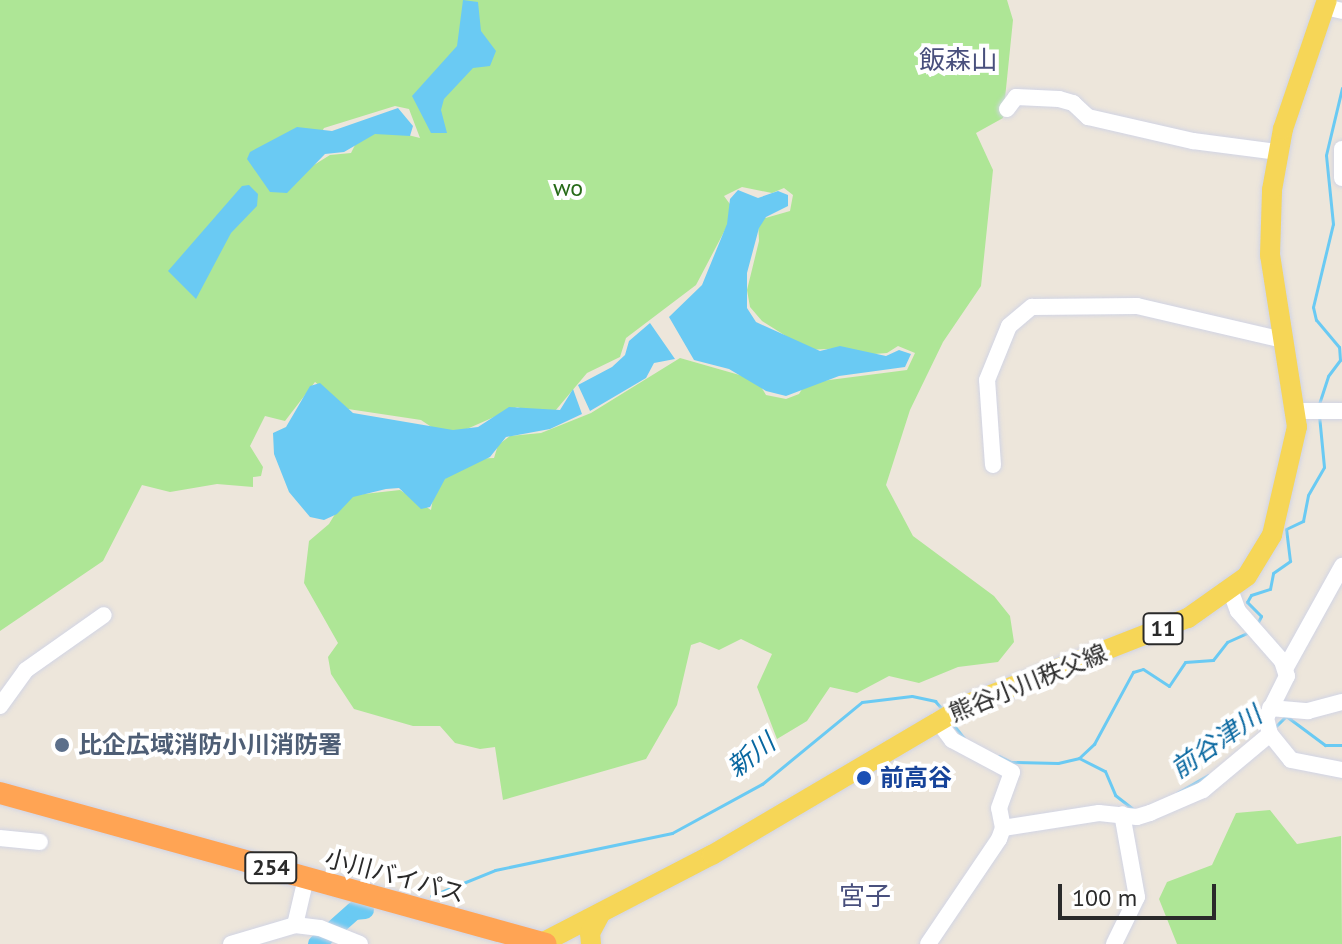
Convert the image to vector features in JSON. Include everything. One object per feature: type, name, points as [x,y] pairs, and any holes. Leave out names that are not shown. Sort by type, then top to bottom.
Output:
[{"type":"highway","name":"小川バイパス","points":[[0,793],[306,878],[487,935],[543,944]]},
{"type":"main road","name":"熊谷小川秩父線","points":[[543,944],[712,855],[937,720],[1011,685],[1188,618],[1231,592],[1258,562],[1272,535],[1297,411],[1270,255],[1278,152],[1329,4]]},
{"type":"main road","points":[[591,944],[590,933],[600,914]]},
{"type":"street","points":[[1007,109],[1016,97],[1059,99],[1073,103],[1088,117],[1193,141],[1278,152]]},
{"type":"street","points":[[1342,149],[1342,178]]},
{"type":"street","points":[[993,465],[987,380],[1009,326],[1032,307],[1137,306],[1283,340]]},
{"type":"street","points":[[1297,411],[1342,411]]},
{"type":"street","points":[[1285,669],[1342,566]]},
{"type":"street","points":[[1231,592],[1238,611],[1285,669],[1287,683],[1266,718],[1270,734],[1291,760],[1342,770]]},
{"type":"street","points":[[0,706],[26,670],[104,615]]},
{"type":"street","points":[[1270,708],[1308,711],[1342,702]]},
{"type":"street","points":[[928,944],[1003,828],[999,808],[1012,772],[965,749],[937,720]]},
{"type":"street","points":[[1003,828],[1150,813],[1203,790],[1270,734]]},
{"type":"street","points":[[1114,944],[1137,897],[1122,814]]},
{"type":"street","points":[[0,838],[40,842]]},
{"type":"street","points":[[295,925],[306,878]]},
{"type":"street","points":[[231,944],[295,925],[320,928],[360,944]]},
{"type":"green space","name":"wo","points":[[0,0],[1007,0],[1013,20],[1003,118],[976,133],[993,170],[981,286],[943,342],[910,410],[886,485],[913,536],[994,596],[1010,616],[1014,642],[998,662],[958,667],[919,683],[889,676],[857,693],[830,687],[807,721],[777,739],[757,687],[772,654],[741,639],[719,650],[700,642],[691,645],[677,705],[646,759],[503,800],[495,747],[480,749],[455,743],[440,726],[413,726],[354,709],[331,674],[328,657],[338,643],[304,583],[309,541],[329,524],[346,496],[400,490],[431,510],[435,487],[468,459],[494,458],[498,445],[510,436],[541,433],[591,413],[680,358],[757,380],[766,395],[786,399],[799,394],[806,383],[907,370],[915,353],[898,346],[887,353],[861,355],[846,348],[808,350],[762,321],[750,307],[747,290],[759,241],[758,220],[790,211],[793,195],[784,188],[772,193],[742,187],[724,196],[735,211],[696,285],[626,338],[620,357],[587,373],[550,417],[517,407],[460,432],[439,432],[421,420],[348,409],[315,382],[285,421],[265,416],[250,446],[263,467],[261,476],[253,477],[253,487],[217,484],[170,492],[142,485],[103,561],[0,631]],"holes":[[[395,106],[409,109],[420,138],[384,129],[360,135],[351,153],[330,155],[301,173],[324,128]]]},
{"type":"green space","points":[[1270,810],[1297,844],[1341,836],[1342,944],[1177,944],[1159,899],[1167,882],[1212,865],[1236,813]]},
{"type":"water","points":[[463,0],[478,2],[481,31],[496,51],[490,66],[473,68],[444,99],[441,110],[447,133],[431,133],[412,96],[457,46]]},
{"type":"water","points":[[398,108],[413,126],[410,136],[375,134],[344,152],[325,154],[287,193],[270,192],[247,159],[250,152],[297,127],[332,131]]},
{"type":"water","points":[[249,185],[258,194],[257,206],[231,233],[196,299],[168,271],[242,186]]},
{"type":"water","points":[[738,190],[758,198],[778,191],[788,195],[788,206],[766,217],[759,228],[747,273],[747,308],[756,322],[820,351],[840,346],[886,356],[899,350],[911,354],[905,367],[839,376],[786,396],[766,391],[729,369],[694,360],[669,317],[702,285],[727,224],[730,199]]},
{"type":"water","points":[[650,323],[675,359],[654,363],[646,378],[590,411],[578,385],[612,367],[625,355],[629,341]]},
{"type":"water","points":[[320,383],[353,413],[453,430],[478,427],[509,407],[560,410],[573,389],[582,414],[550,429],[506,437],[490,457],[445,479],[430,507],[421,509],[399,488],[386,489],[353,497],[337,514],[324,520],[310,517],[289,492],[274,454],[273,433],[286,427],[310,386]]},
{"type":"waterway","points":[[1319,404],[1328,376],[1340,360],[1339,347],[1316,320],[1313,307],[1333,224],[1326,155],[1342,88]]},
{"type":"waterway","points":[[1257,624],[1261,616],[1247,602],[1251,595],[1270,589],[1273,573],[1290,561],[1286,529],[1303,521],[1308,495],[1324,467],[1319,415]]},
{"type":"waterway","points":[[999,756],[1011,762],[1058,763],[1079,758],[1094,744],[1133,672],[1143,669],[1169,686],[1185,662],[1213,660],[1227,642],[1249,632]]},
{"type":"waterway","name":"新川","points":[[431,896],[495,870],[672,833],[762,784],[862,702],[912,696],[935,701],[942,709]]},
{"type":"waterway","name":"前谷津川","points":[[1276,726],[1286,716],[1325,745],[1342,745]]},
{"type":"waterway","name":"新川","points":[[951,722],[964,738]]},
{"type":"waterway","name":"前谷津川","points":[[1079,758],[1105,771],[1115,795],[1134,810]]},
{"type":"waterway","name":"前谷津川","points":[[1177,793],[1208,775]]},
{"type":"waterway","name":"新川","points":[[317,944],[354,911],[365,910]]},
{"type":"place","name":"比企広域消防小川消防署","points":[[62,745]]},
{"type":"place","name":"前高谷","points":[[864,778]]},
{"type":"district","name":"飯森山","points":[[958,60]]},
{"type":"district","name":"宮子","points":[[865,896]]}]
